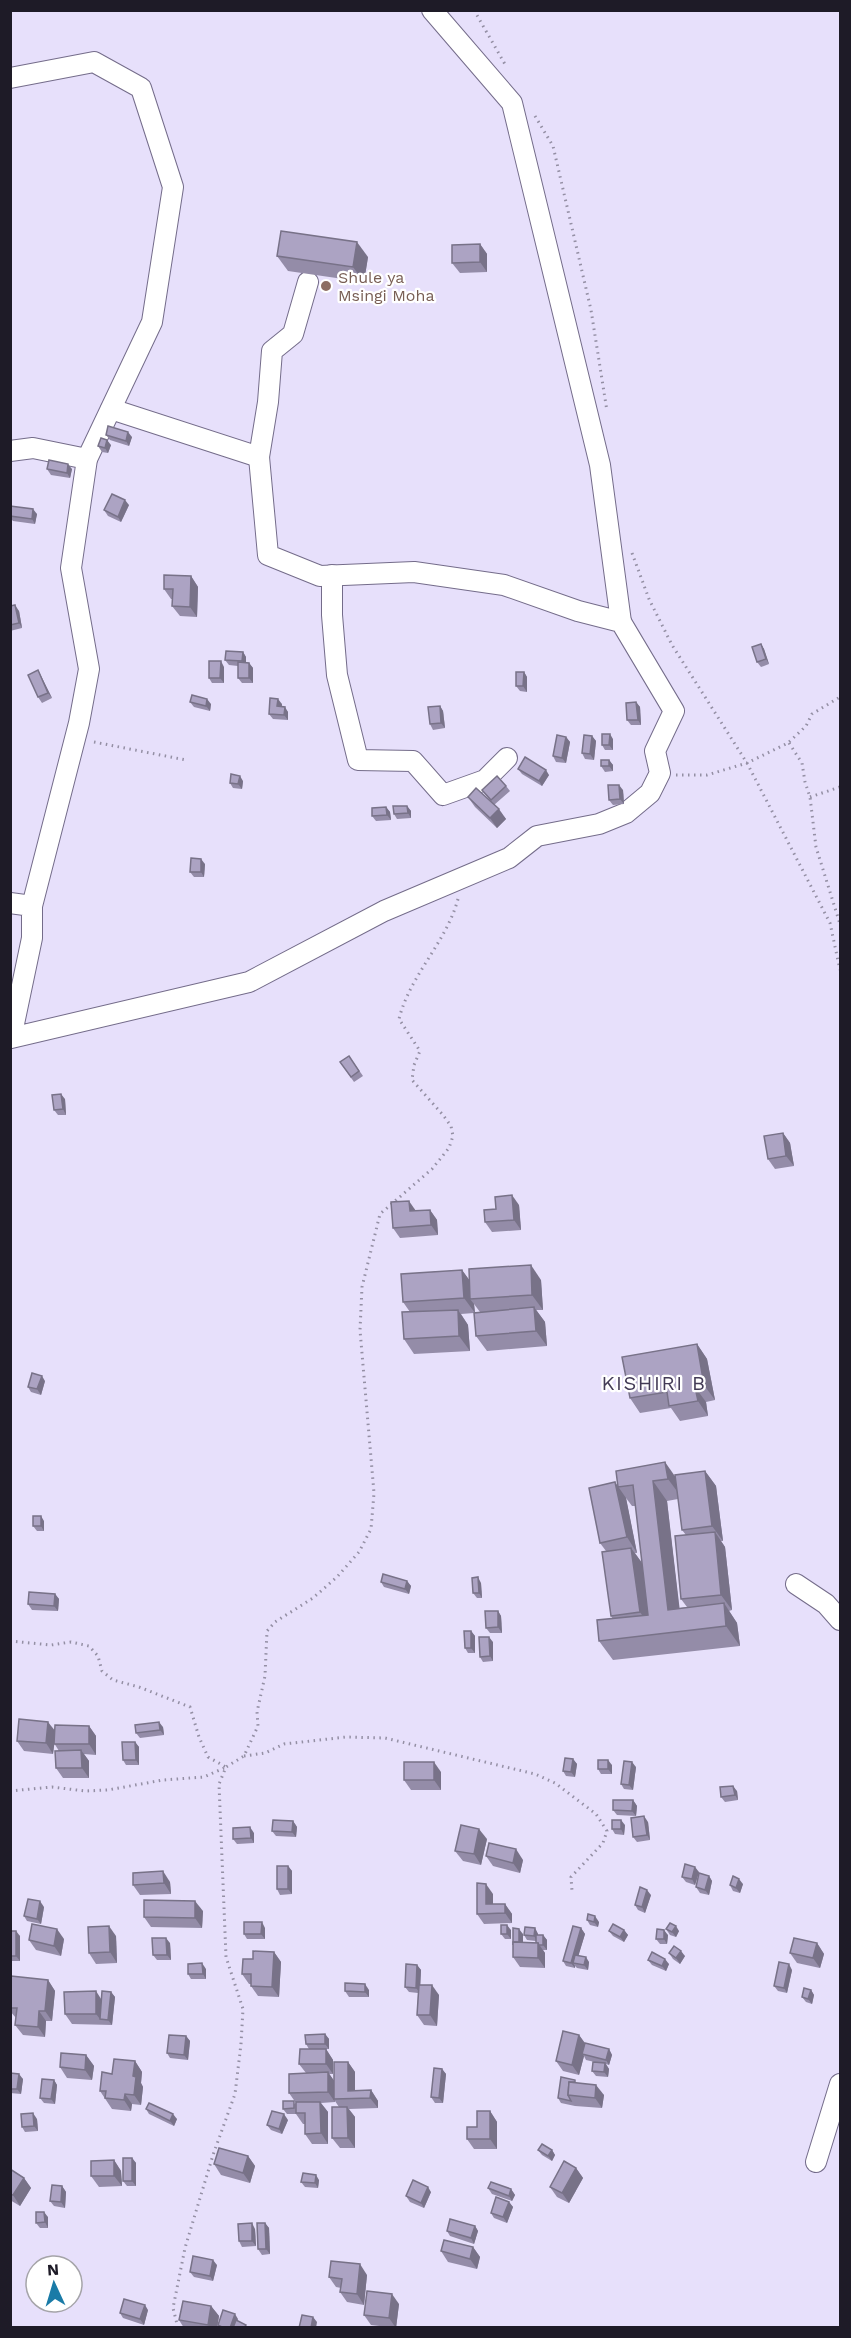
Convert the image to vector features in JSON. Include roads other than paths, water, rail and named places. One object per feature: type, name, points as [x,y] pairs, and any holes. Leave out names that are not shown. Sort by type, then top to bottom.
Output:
[{"type":"street","points":[[10,78],[94,62],[141,88],[173,187],[152,322],[87,459],[71,568],[89,669],[32,906],[32,938],[11,1039],[249,982],[384,911],[509,858],[537,836],[599,824],[626,813],[650,793],[660,773],[655,750],[674,711],[621,622],[600,465],[512,103],[432,10]]},
{"type":"street","points":[[308,282],[293,334],[272,351],[268,402],[259,457],[268,555],[320,576],[414,572],[504,585],[578,611],[621,622]]},
{"type":"street","points":[[111,409],[259,457]]},
{"type":"street","points":[[10,451],[33,448],[87,459]]},
{"type":"street","points":[[332,575],[332,615],[337,675],[358,760],[413,761],[443,795],[485,780],[507,758]]},
{"type":"street","points":[[10,903],[32,906]]},
{"type":"street","points":[[796,1584],[826,1604],[840,1620]]},
{"type":"street","points":[[816,2162],[840,2084]]},
{"type":"place","name":"Shule ya Msingi Moha","points":[[326,286]]},
{"type":"district","name":"KISHIRI B","points":[[654,1383]]}]
